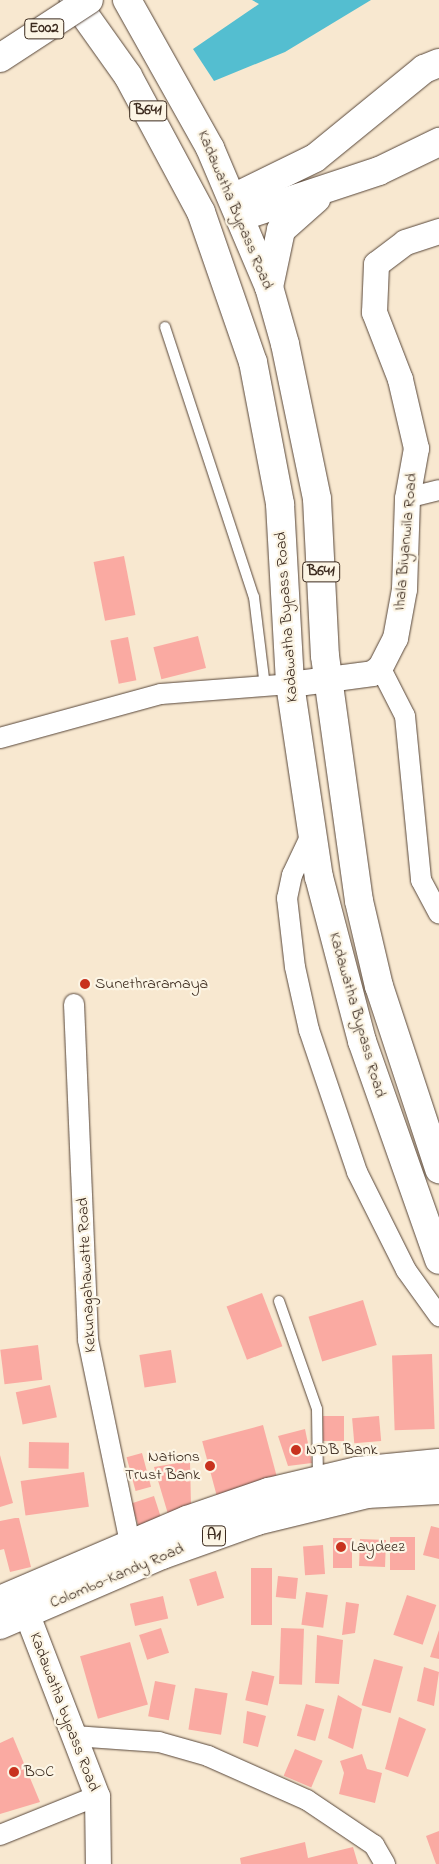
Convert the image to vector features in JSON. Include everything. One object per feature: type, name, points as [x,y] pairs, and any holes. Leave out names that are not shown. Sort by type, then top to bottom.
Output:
[{"type":"main road","name":"Kadawatha Bypass Road","points":[[74,0],[128,76],[204,221],[240,320],[267,426],[281,514],[277,685],[362,1041],[439,1260]]},
{"type":"main road","name":"E002","points":[[0,58],[89,0]]},
{"type":"main road","name":"Kadawatha Bypass Road","points":[[127,0],[193,115],[236,208],[269,287],[310,452],[328,680],[368,940],[406,1077],[439,1169]]},
{"type":"main road","points":[[204,221],[236,208],[315,158],[424,69],[439,63]]},
{"type":"main road","points":[[236,208],[325,192],[439,142]]},
{"type":"main road","points":[[269,287],[281,230],[325,192]]},
{"type":"main road","name":"Colombo-Kandy Road","points":[[0,1625],[15,1602],[130,1543],[246,1499],[318,1480],[439,1463]]},
{"type":"main road","name":"Colombo-Kandy Road","points":[[15,1602],[162,1555],[257,1520],[368,1494],[439,1490]]},
{"type":"street","name":"Ihala Biyanwila Road","points":[[380,667],[399,621],[407,498],[416,448],[400,379],[374,312],[376,264],[405,242],[439,231]]},
{"type":"street","points":[[407,498],[439,490]]},
{"type":"street","points":[[0,738],[161,694],[361,676],[380,667],[405,716],[430,878],[439,914]]},
{"type":"street","points":[[312,835],[292,875],[288,898],[295,968],[310,1030],[357,1172],[406,1270],[439,1316]]},
{"type":"street","name":"Kekunagahawatte Road","points":[[74,1004],[88,1340],[130,1543]]},
{"type":"street","name":"Kadawatha bypass Road","points":[[15,1602],[74,1736],[97,1796],[96,1863]]},
{"type":"street","points":[[74,1736],[159,1742],[208,1756],[307,1800],[374,1845],[385,1864]]},
{"type":"street","points":[[0,1835],[97,1796]]},
{"type":"lane","points":[[165,327],[254,597],[277,685]]},
{"type":"lane","points":[[279,1301],[317,1408],[318,1480]]},
{"type":"water","points":[[252,0],[371,0],[285,52],[214,81],[193,49],[259,4]]},
{"type":"building","points":[[124,556],[135,615],[105,621],[94,562]]},
{"type":"building","points":[[198,636],[206,668],[161,679],[153,647]]},
{"type":"building","points":[[128,637],[136,680],[119,684],[110,640]]},
{"type":"building","points":[[262,1293],[282,1346],[247,1360],[227,1307]]},
{"type":"building","points":[[363,1300],[377,1345],[322,1362],[308,1317]]},
{"type":"building","points":[[38,1345],[42,1380],[5,1384],[0,1350]]},
{"type":"building","points":[[171,1350],[176,1383],[145,1388],[139,1355]]},
{"type":"building","points":[[432,1354],[435,1429],[395,1430],[392,1355]]},
{"type":"building","points":[[50,1385],[57,1417],[23,1425],[16,1392]]},
{"type":"building","points":[[323,1416],[344,1416],[344,1441],[323,1441]]},
{"type":"building","points":[[379,1416],[381,1441],[354,1443],[352,1418]]},
{"type":"building","points":[[263,1425],[279,1483],[218,1499],[202,1441]]},
{"type":"building","name":"NDB Bank","points":[[305,1429],[312,1463],[288,1466],[278,1436]]},
{"type":"building","points":[[29,1442],[69,1443],[69,1469],[29,1468]]},
{"type":"building","points":[[142,1453],[151,1487],[136,1491],[127,1457]]},
{"type":"building","points":[[0,1455],[13,1503],[0,1507]]},
{"type":"building","points":[[190,1461],[191,1506],[168,1514],[154,1467]]},
{"type":"building","points":[[84,1472],[89,1507],[25,1516],[21,1481]]},
{"type":"building","points":[[154,1496],[162,1521],[139,1528],[131,1503]]},
{"type":"building","points":[[19,1518],[31,1567],[10,1572],[4,1549],[0,1550],[0,1521]]},
{"type":"building","points":[[431,1526],[439,1528],[439,1559],[423,1555]]},
{"type":"building","points":[[390,1537],[415,1537],[415,1570],[390,1570]]},
{"type":"building","points":[[333,1538],[352,1538],[352,1568],[333,1568]]},
{"type":"building","points":[[360,1539],[386,1540],[385,1567],[359,1566]]},
{"type":"building","points":[[323,1545],[325,1574],[305,1575],[303,1546]]},
{"type":"building","points":[[251,1568],[272,1568],[272,1625],[251,1625]]},
{"type":"building","points":[[216,1571],[224,1598],[197,1606],[189,1579]]},
{"type":"building","points":[[278,1576],[298,1578],[296,1599],[276,1597]]},
{"type":"building","points":[[306,1592],[328,1595],[323,1628],[301,1625]]},
{"type":"building","points":[[407,1595],[436,1605],[423,1645],[393,1635]]},
{"type":"building","points":[[163,1596],[168,1618],[135,1626],[130,1604]]},
{"type":"building","points":[[346,1602],[359,1604],[355,1633],[342,1635]]},
{"type":"building","points":[[161,1628],[169,1653],[147,1660],[139,1635]]},
{"type":"building","points":[[281,1628],[304,1629],[302,1685],[279,1684]]},
{"type":"building","points":[[439,1630],[439,1659],[430,1657]]},
{"type":"building","points":[[317,1635],[343,1640],[339,1684],[315,1683]]},
{"type":"building","points":[[130,1642],[148,1704],[98,1719],[80,1656]]},
{"type":"building","points":[[374,1659],[403,1667],[391,1713],[362,1705]]},
{"type":"building","points":[[424,1667],[439,1672],[434,1706],[417,1701]]},
{"type":"building","points":[[252,1671],[274,1676],[268,1705],[245,1700]]},
{"type":"building","points":[[155,1681],[176,1685],[169,1720],[148,1716]]},
{"type":"building","points":[[195,1688],[228,1693],[221,1735],[188,1729]]},
{"type":"building","points":[[338,1695],[362,1709],[353,1749],[328,1738]]},
{"type":"building","points":[[306,1704],[324,1709],[315,1741],[297,1736]]},
{"type":"building","points":[[247,1711],[266,1716],[258,1747],[243,1743]]},
{"type":"building","points":[[399,1717],[426,1729],[408,1777],[385,1769]]},
{"type":"building","name":"BOC","points":[[13,1737],[40,1802],[0,1814],[0,1743]]},
{"type":"building","points":[[295,1749],[323,1761],[311,1787],[284,1776]]},
{"type":"building","points":[[362,1754],[367,1769],[382,1773],[375,1803],[339,1794],[344,1773],[340,1761]]},
{"type":"building","points":[[439,1831],[439,1864],[436,1864],[426,1836]]},
{"type":"building","points":[[305,1842],[308,1858],[353,1847],[358,1864],[241,1864],[240,1858]]},
{"type":"place","name":"Sunethraramaya","points":[[85,984]]},
{"type":"place","name":"NDB Bank","points":[[296,1450]]},
{"type":"place","name":"Nations Trust Bank","points":[[210,1466]]},
{"type":"place","name":"Laydeez","points":[[341,1547]]},
{"type":"place","name":"BOC","points":[[14,1772]]}]
